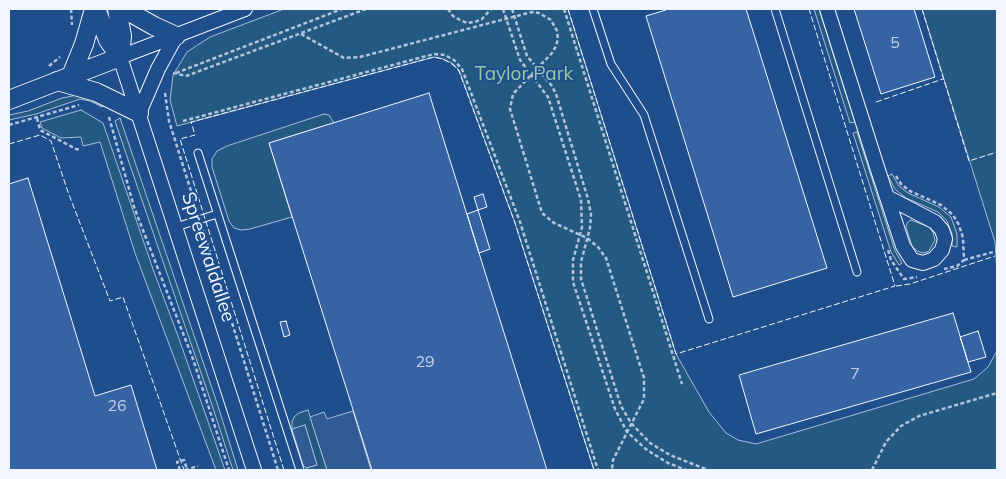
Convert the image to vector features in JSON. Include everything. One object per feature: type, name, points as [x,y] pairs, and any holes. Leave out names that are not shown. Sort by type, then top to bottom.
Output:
[{"type":"street","name":"Spreewaldallee","points":[[95,9],[108,40],[120,57],[254,470]]},
{"type":"street","points":[[64,79],[84,44],[95,9]]},
{"type":"street","name":"Spreewaldallee","points":[[117,9],[122,36],[120,57]]},
{"type":"street","points":[[124,9],[176,36]]},
{"type":"street","points":[[9,100],[245,9]]},
{"type":"street","points":[[827,9],[887,197],[903,246],[912,260],[923,263],[934,259],[942,250],[945,239],[942,230],[935,222],[887,197]]},
{"type":"street","points":[[64,79],[139,113],[158,68],[176,36]]},
{"type":"lane","points":[[593,9],[611,64],[644,115],[709,319]]},
{"type":"lane","points":[[775,9],[857,272]]},
{"type":"lane","points":[[198,153],[300,470]]},
{"type":"lane","points":[[176,227],[217,214]]},
{"type":"path","points":[[71,9],[71,32]]},
{"type":"path","points":[[342,9],[174,73],[186,76],[366,9]]},
{"type":"path","points":[[448,9],[453,16],[467,22],[475,22],[482,19],[491,9]]},
{"type":"path","points":[[503,9],[520,60],[548,97],[581,200],[583,214],[573,260],[573,282],[615,409],[627,432],[647,450],[668,463],[686,470]]},
{"type":"path","points":[[512,9],[526,56],[552,86],[556,94],[588,199],[591,214],[581,262],[581,280],[621,406],[631,423],[650,443],[708,470]]},
{"type":"path","points":[[564,9],[682,384]]},
{"type":"path","points":[[301,34],[344,58],[360,57],[532,12],[539,13],[551,20],[555,25],[558,39],[556,46],[511,99],[510,114],[542,213],[554,223],[587,238],[604,253],[644,378],[644,399],[613,460],[612,470]]},
{"type":"path","points":[[475,22],[477,26]]},
{"type":"path","points":[[49,66],[63,54]]},
{"type":"path","points":[[183,122],[434,54],[445,55],[454,60],[462,69],[520,222],[598,470]]},
{"type":"path","points":[[165,87],[164,95],[169,121],[278,470]]},
{"type":"path","points":[[9,125],[79,105],[86,106]]},
{"type":"path","points":[[108,116],[134,207],[193,359],[229,470]]},
{"type":"path","points":[[37,118],[40,130],[81,150]]},
{"type":"path","points":[[964,260],[997,251]]},
{"type":"path","points":[[872,470],[886,442],[901,426],[919,416],[997,393]]},
{"type":"path","points":[[180,470],[177,462],[184,460],[186,470],[198,466]]},
{"type":"green space","name":"Taylor Park","points":[[284,9],[568,9],[676,354],[709,412],[726,433],[738,440],[756,444],[974,379],[988,367],[997,351],[997,470],[594,470],[515,223],[459,70],[452,63],[434,57],[177,126],[170,100],[173,75],[187,52],[210,37]]},
{"type":"green space","points":[[814,9],[819,9],[855,122],[850,123]]},
{"type":"green space","points":[[922,9],[997,9],[997,272],[995,242]]},
{"type":"green space","points":[[77,95],[106,103],[102,107],[90,101],[80,99],[36,114],[9,120],[9,115],[28,111],[62,98]]},
{"type":"green space","points":[[81,110],[103,123],[225,470],[216,470],[135,253],[100,142],[83,146],[81,137],[61,138],[42,128],[40,122]]},
{"type":"green space","points":[[324,114],[329,115],[334,123],[269,143],[292,217],[250,229],[241,230],[234,228],[229,221],[212,167],[212,159],[217,151]]},
{"type":"green space","points":[[120,118],[238,470],[233,470],[120,136],[115,121]]},
{"type":"green space","points":[[857,132],[895,251],[902,263],[899,265],[891,252],[853,133]]},
{"type":"green space","points":[[892,174],[899,186],[908,193],[939,207],[951,217],[957,234],[957,247],[952,246],[952,234],[947,221],[938,212],[906,198],[895,189],[888,176]]},
{"type":"green space","points":[[911,220],[929,227],[933,232],[935,240],[929,251],[923,253],[917,251],[912,246],[906,227],[907,223]]},
{"type":"green space","points":[[308,410],[327,470],[309,470],[306,468],[317,465],[305,426],[292,429],[292,421],[295,416]]},
{"type":"shaded area","points":[[353,411],[371,470],[327,470],[310,417],[324,412],[327,419]]},
{"type":"shaded area","points":[[305,425],[317,465],[306,468],[303,465],[292,429]]},
{"type":"building","points":[[665,9],[746,9],[827,268],[733,297],[646,16]]},
{"type":"building","points":[[854,9],[914,9],[935,77],[881,94]]},
{"type":"building","points":[[429,93],[547,470],[372,470],[269,143]]},
{"type":"building","points":[[28,178],[95,396],[131,385],[157,470],[9,470],[9,184]]},
{"type":"building","points":[[483,194],[487,207],[478,210],[474,197]]},
{"type":"building","points":[[478,210],[490,249],[479,253],[467,214]]},
{"type":"building","points":[[953,313],[971,372],[756,434],[739,375]]},
{"type":"building","points":[[286,321],[290,335],[284,337],[280,322]]},
{"type":"building","points":[[978,331],[986,357],[968,362],[960,337]]},
{"type":"fence","points":[[568,9],[676,354],[895,286],[809,9]]},
{"type":"fence","points":[[922,9],[969,161],[997,152]]},
{"type":"fence","points":[[284,470],[180,139],[195,135],[191,122],[434,57],[452,64],[459,71],[515,223],[594,470]]},
{"type":"fence","points":[[876,102],[943,79]]},
{"type":"fence","points":[[9,144],[40,135],[51,141],[68,192],[110,301],[123,297],[184,470]]},
{"type":"fence","points":[[896,286],[910,284],[995,256]]}]
